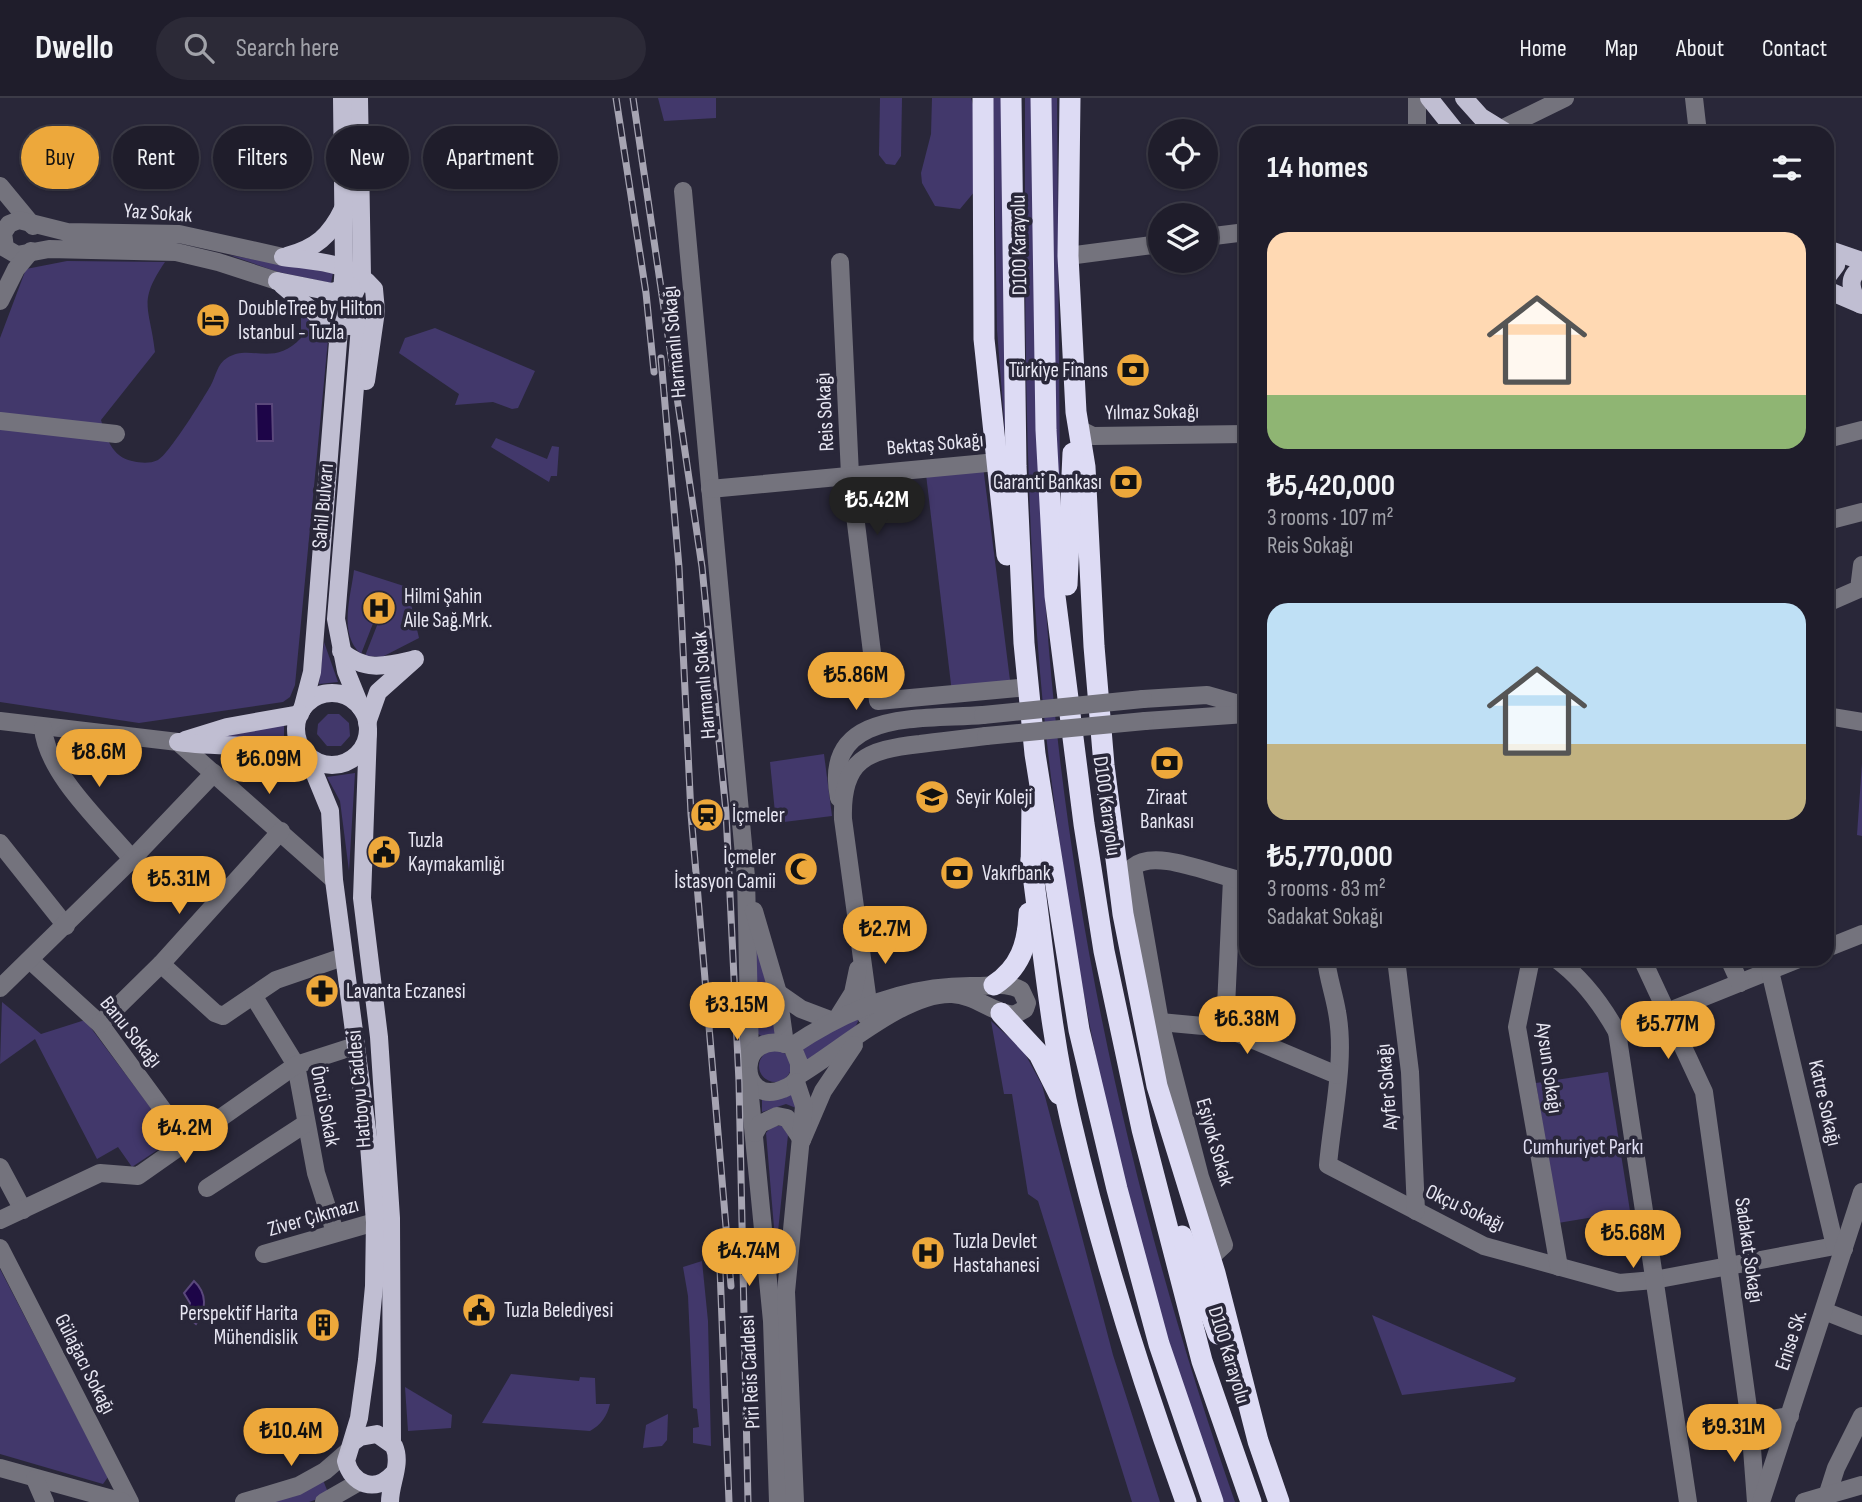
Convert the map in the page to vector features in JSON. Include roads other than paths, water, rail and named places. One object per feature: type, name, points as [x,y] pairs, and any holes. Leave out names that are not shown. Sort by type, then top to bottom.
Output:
[{"type":"highway","name":"D100 Karayolu","points":[[1011,98],[1016,466],[1024,643],[1035,754],[1079,1030],[1113,1176],[1159,1344],[1213,1502]]},
{"type":"highway","name":"D100 Karayolu","points":[[1041,98],[1046,430],[1055,596],[1072,713],[1084,824],[1104,951],[1142,1129],[1202,1361],[1251,1502]]},
{"type":"highway","points":[[1070,98],[1068,256],[1076,412],[1067,565],[1072,713]]},
{"type":"highway","points":[[1070,124],[1082,98]]},
{"type":"highway","points":[[982,103],[985,339],[1008,559],[1024,643]]},
{"type":"highway","points":[[1076,412],[1085,467],[1094,646],[1104,765],[1123,914],[1157,1086],[1210,1258],[1258,1441]]},
{"type":"highway","points":[[994,985],[1011,972],[1026,944],[1035,754]]},
{"type":"highway","points":[[1031,860],[1048,986],[1071,1121],[1133,1347],[1186,1502]]},
{"type":"highway","points":[[1001,1013],[1039,1054],[1071,1121]]},
{"type":"highway","points":[[1142,1129],[1279,1502]]},
{"type":"main road","name":"Sahil Bulvarı","points":[[301,712],[312,672],[333,332],[341,266],[344,206],[342,98]]},
{"type":"main road","name":"Sahil Bulvarı","points":[[333,332],[362,277],[359,98]]},
{"type":"main road","points":[[1464,98],[1481,117],[1495,126]]},
{"type":"main road","points":[[1421,100],[1449,126]]},
{"type":"main road","points":[[283,257],[320,243],[335,226],[344,206]]},
{"type":"main road","points":[[1834,252],[1862,261]]},
{"type":"main road","points":[[283,257],[341,266],[362,277],[374,289],[377,302],[368,371],[351,446]]},
{"type":"main road","points":[[1861,304],[1852,293],[1851,281],[1855,272],[1862,268]]},
{"type":"main road","points":[[277,281],[339,291],[362,277]]},
{"type":"main road","points":[[277,281],[333,332]]},
{"type":"main road","points":[[1834,293],[1861,304]]},
{"type":"main road","name":"Sahil Bulvarı","points":[[333,332],[360,326],[336,606],[341,651],[365,721]]},
{"type":"main road","points":[[341,651],[356,663],[374,668],[415,659],[378,692],[365,721],[359,753],[339,765],[316,762],[305,752],[296,733],[301,712],[309,701],[330,694],[342,695],[365,721]]},
{"type":"main road","points":[[178,742],[301,712]]},
{"type":"main road","name":"Hatboyu Caddesi","points":[[365,721],[362,909],[379,1037],[391,1218],[391,1443],[398,1461],[393,1474],[390,1502]]},
{"type":"main road","points":[[178,742],[225,747],[272,745],[305,752]]},
{"type":"main road","name":"Hatboyu Caddesi","points":[[305,752],[330,811],[334,880],[369,1145],[374,1222],[372,1310],[362,1399],[350,1447]]},
{"type":"main road","points":[[364,1502],[359,1482],[348,1470],[350,1447],[360,1437],[377,1434],[391,1443]]},
{"type":"main road","points":[[359,1482],[382,1484],[393,1474]]},
{"type":"street","points":[[1512,126],[1564,98]]},
{"type":"street","points":[[1694,98],[1697,126]]},
{"type":"street","points":[[1418,126],[1421,100]]},
{"type":"street","points":[[0,186],[29,223],[37,239],[16,269],[1,299]]},
{"type":"street","name":"Harmanlı Sokağı","points":[[683,191],[710,489]]},
{"type":"street","points":[[1,299],[1,234],[9,224],[19,220],[29,223]]},
{"type":"street","name":"Yaz Sokak","points":[[29,223],[67,232],[179,234],[283,257]]},
{"type":"street","points":[[335,226],[341,266]]},
{"type":"street","points":[[1218,236],[1239,233]]},
{"type":"street","points":[[1,234],[5,248],[12,254],[30,252]]},
{"type":"street","points":[[1068,256],[1148,246]]},
{"type":"street","name":"Yaz Sokak","points":[[30,252],[49,249],[176,252],[277,281]]},
{"type":"street","name":"Reis Sokağı","points":[[840,262],[850,475],[877,701],[1028,687]]},
{"type":"street","name":"Yılmaz Sokağı","points":[[1076,412],[1079,429],[1093,436],[1239,434]]},
{"type":"street","points":[[0,421],[116,434]]},
{"type":"street","points":[[1834,437],[1862,430]]},
{"type":"street","name":"Bektaş Sokağı","points":[[710,489],[997,462]]},
{"type":"street","name":"Harmanlı Sokak","points":[[710,489],[746,877],[749,1065]]},
{"type":"street","points":[[1834,519],[1862,512]]},
{"type":"street","points":[[1834,600],[1859,589],[1862,565]]},
{"type":"street","points":[[802,1140],[823,1091],[859,1037],[867,1008],[835,768],[848,740],[858,732],[905,722],[1143,699],[1207,695],[1239,705]]},
{"type":"street","points":[[842,819],[844,786],[848,776],[864,758],[888,748],[1145,721],[1239,707]]},
{"type":"street","points":[[1834,717],[1862,722]]},
{"type":"street","points":[[0,721],[178,742],[334,880]]},
{"type":"street","points":[[43,727],[44,743],[54,763],[132,859]]},
{"type":"street","points":[[0,988],[66,926],[214,773]]},
{"type":"street","points":[[100,1024],[161,964],[281,831]]},
{"type":"street","points":[[0,842],[66,926]]},
{"type":"street","name":"Eşiyok Sokak","points":[[1210,1258],[1224,1245],[1200,1177],[1160,1022],[1132,867],[1160,858],[1239,880]]},
{"type":"street","name":"Harmanlı Sokak","points":[[746,877],[762,944],[778,993],[789,1045]]},
{"type":"street","points":[[1225,1028],[1239,880]]},
{"type":"street","points":[[1834,945],[1862,934]]},
{"type":"street","points":[[859,955],[876,986],[884,992],[900,995]]},
{"type":"street","points":[[834,1019],[848,1005],[857,984],[859,955]]},
{"type":"street","points":[[161,964],[215,1013],[223,1016],[276,980],[343,957]]},
{"type":"street","name":"Banu Sokağı","points":[[31,961],[100,1024],[185,1140]]},
{"type":"street","points":[[1160,1022],[1225,1028],[1337,1075],[1337,1012],[1330,994],[1327,966]]},
{"type":"street","name":"Ayfer Sokağı","points":[[1397,966],[1410,1072],[1416,1211]]},
{"type":"street","name":"Aysun Sokağı","points":[[1530,966],[1517,1027],[1559,1267]]},
{"type":"street","points":[[1566,966],[1604,1009],[1618,1032],[1688,1502]]},
{"type":"street","name":"Sadakat Sokağı","points":[[1645,966],[1704,1093],[1759,1502]]},
{"type":"street","points":[[1732,966],[1740,984]]},
{"type":"street","points":[[1618,1032],[1740,984],[1778,966]]},
{"type":"street","name":"Katre Sokağı","points":[[1785,966],[1839,1248]]},
{"type":"street","points":[[994,985],[1014,986],[1021,990],[1027,1003],[1019,1014],[1001,1013],[965,996],[939,995],[893,1015],[798,1079],[769,1092],[755,1086],[749,1065],[761,1046],[789,1045],[834,1019],[900,995],[937,986],[994,985]]},
{"type":"street","points":[[778,993],[800,1009],[834,1019]]},
{"type":"street","name":"Öncü Sokak","points":[[254,997],[296,1065],[305,1124],[335,1232]]},
{"type":"street","points":[[789,1045],[799,1063],[798,1079],[804,1106],[802,1140]]},
{"type":"street","points":[[0,1220],[100,1172],[138,1176],[185,1140],[296,1065],[355,1046]]},
{"type":"street","name":"Piri Reis Caddesi","points":[[749,1065],[772,1321],[779,1502]]},
{"type":"street","name":"Okçu Sokağı","points":[[1337,1075],[1328,1165],[1484,1246],[1619,1283],[1654,1280],[1839,1248]]},
{"type":"street","points":[[755,1133],[760,1124],[777,1116],[787,1118],[802,1140]]},
{"type":"street","points":[[207,1188],[305,1124]]},
{"type":"street","name":"Piri Reis Caddesi","points":[[795,1502],[786,1292],[802,1140]]},
{"type":"street","points":[[0,1167],[23,1210]]},
{"type":"street","name":"Enise Sk.","points":[[1759,1502],[1824,1311],[1839,1248],[1862,1192]]},
{"type":"street","name":"Ziver Çıkmazı","points":[[264,1254],[374,1222]]},
{"type":"street","name":"Gülağacı Sokağı","points":[[0,1248],[130,1502]]},
{"type":"street","points":[[1824,1311],[1862,1326]]},
{"type":"street","points":[[1749,1422],[1790,1416]]},
{"type":"street","points":[[1827,1496],[1836,1468],[1862,1416]]},
{"type":"street","points":[[244,1502],[298,1486],[325,1471],[350,1447]]},
{"type":"street","points":[[0,1468],[123,1502]]},
{"type":"street","points":[[35,1479],[45,1502]]},
{"type":"street","points":[[324,1502],[359,1482]]},
{"type":"street","points":[[1804,1502],[1862,1485]]},
{"type":"railway","points":[[616,98],[646,293],[654,372]]},
{"type":"railway","points":[[633,98],[702,567],[726,812],[739,1082],[748,1502]]},
{"type":"railway","points":[[661,358],[679,567],[691,814],[731,1286]]},
{"type":"railway","points":[[720,1269],[729,1502]]},
{"type":"place","name":"DoubleTree by Hilton Istanbul - Tuzla","points":[[213,320]]},
{"type":"place","name":"Türkiye Finans","points":[[1133,370]]},
{"type":"place","name":"Garanti Bankası","points":[[1126,482]]},
{"type":"place","name":"Hilmi Şahin Aile Sağ.Mrk.","points":[[379,608]]},
{"type":"place","name":"Ziraat Bankası","points":[[1167,763]]},
{"type":"place","name":"Seyir Koleji","points":[[932,797]]},
{"type":"place","name":"İçmeler","points":[[707,815]]},
{"type":"place","name":"Tuzla Kaymakamlığı","points":[[384,852]]},
{"type":"place","name":"İçmeler İstasyon Camii","points":[[801,869]]},
{"type":"place","name":"Vakıfbank","points":[[957,873]]},
{"type":"place","name":"Lavanta Eczanesi","points":[[322,991]]},
{"type":"place","name":"Tuzla Devlet Hastahanesi","points":[[928,1253]]},
{"type":"place","name":"Tuzla Belediyesi","points":[[479,1310]]},
{"type":"place","name":"Perspektif Harita Mühendislik","points":[[323,1325]]},
{"type":"park label","name":"Cumhuriyet Parkı","points":[[1583,1147]]}]
